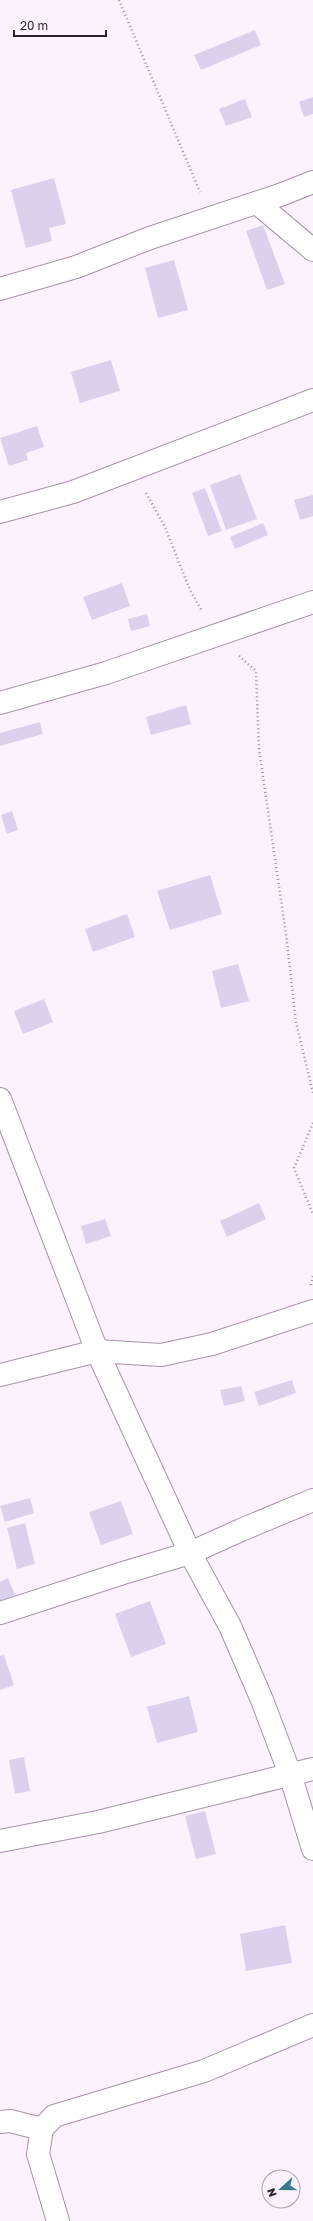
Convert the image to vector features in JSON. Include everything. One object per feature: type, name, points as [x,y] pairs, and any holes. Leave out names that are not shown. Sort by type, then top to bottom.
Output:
[{"type":"street","points":[[0,289],[76,267],[150,238],[257,203],[313,182]]},
{"type":"street","points":[[257,203],[313,250]]},
{"type":"street","points":[[0,512],[73,492],[313,400]]},
{"type":"street","points":[[0,703],[106,673],[313,602]]},
{"type":"street","points":[[0,1099],[8,1144],[97,1351],[190,1553],[230,1626],[262,1700],[290,1774],[313,1849]]},
{"type":"street","points":[[0,1376],[97,1351],[161,1355],[212,1344],[313,1311]]},
{"type":"street","points":[[0,1613],[122,1573],[190,1553],[313,1500]]},
{"type":"street","points":[[0,1841],[98,1822],[313,1769]]},
{"type":"street","points":[[58,2221],[38,2154],[42,2129],[54,2116],[71,2109],[204,2071],[313,2025]]},
{"type":"street","points":[[0,2122],[10,2121],[42,2129]]},
{"type":"path","points":[[119,0],[165,112],[212,218]]},
{"type":"path","points":[[132,470],[165,527],[190,590],[217,635],[256,671],[259,749],[286,934],[296,1022],[313,1093]]},
{"type":"path","points":[[313,1123],[294,1168],[313,1214]]},
{"type":"building","points":[[255,30],[261,45],[201,70],[194,55]]},
{"type":"building","points":[[313,97],[313,114],[304,117],[299,102]]},
{"type":"building","points":[[245,99],[252,117],[226,126],[219,109]]},
{"type":"building","points":[[54,178],[66,224],[49,228],[52,241],[26,248],[11,190]]},
{"type":"building","points":[[263,225],[285,284],[267,290],[246,231]]},
{"type":"building","points":[[174,260],[188,310],[158,318],[145,268]]},
{"type":"building","points":[[111,360],[120,391],[80,403],[71,372]]},
{"type":"building","points":[[37,426],[44,447],[26,453],[28,460],[9,466],[0,438]]},
{"type":"building","points":[[240,474],[257,519],[226,530],[210,485]]},
{"type":"building","points":[[205,488],[222,531],[208,536],[192,493]]},
{"type":"building","points":[[313,495],[313,516],[300,520],[294,500]]},
{"type":"building","points":[[263,523],[268,535],[235,549],[230,537]]},
{"type":"building","points":[[122,583],[130,606],[92,620],[83,597]]},
{"type":"building","points":[[147,614],[150,626],[131,631],[128,619]]},
{"type":"building","points":[[186,705],[191,724],[151,735],[146,717]]},
{"type":"building","points":[[40,722],[43,734],[0,746],[0,733]]},
{"type":"building","points":[[12,811],[18,830],[7,834],[1,815]]},
{"type":"building","points":[[210,875],[222,914],[170,930],[157,891]]},
{"type":"building","points":[[127,914],[135,937],[93,952],[85,929]]},
{"type":"building","points":[[238,964],[249,1001],[221,1008],[212,971]]},
{"type":"building","points":[[44,999],[53,1022],[23,1034],[14,1011]]},
{"type":"building","points":[[259,1203],[266,1219],[227,1237],[220,1221]]},
{"type":"building","points":[[105,1219],[111,1236],[86,1244],[81,1226]]},
{"type":"building","points":[[292,1380],[296,1393],[259,1406],[254,1392]]},
{"type":"building","points":[[241,1386],[245,1401],[224,1406],[220,1390]]},
{"type":"building","points":[[30,1498],[34,1513],[5,1522],[0,1506]]},
{"type":"building","points":[[121,1501],[133,1534],[101,1545],[89,1512]]},
{"type":"building","points":[[25,1523],[35,1564],[17,1569],[7,1528]]},
{"type":"building","points":[[8,1578],[15,1595],[0,1601],[0,1582]]},
{"type":"building","points":[[150,1601],[166,1644],[131,1657],[115,1614]]},
{"type":"building","points":[[4,1655],[14,1685],[0,1690],[0,1656]]},
{"type":"building","points":[[189,1696],[198,1732],[157,1743],[147,1707]]},
{"type":"building","points":[[24,1757],[30,1791],[15,1794],[9,1760]]},
{"type":"building","points":[[205,1811],[216,1854],[196,1859],[185,1816]]},
{"type":"building","points":[[285,1925],[292,1963],[246,1971],[240,1934]]}]
